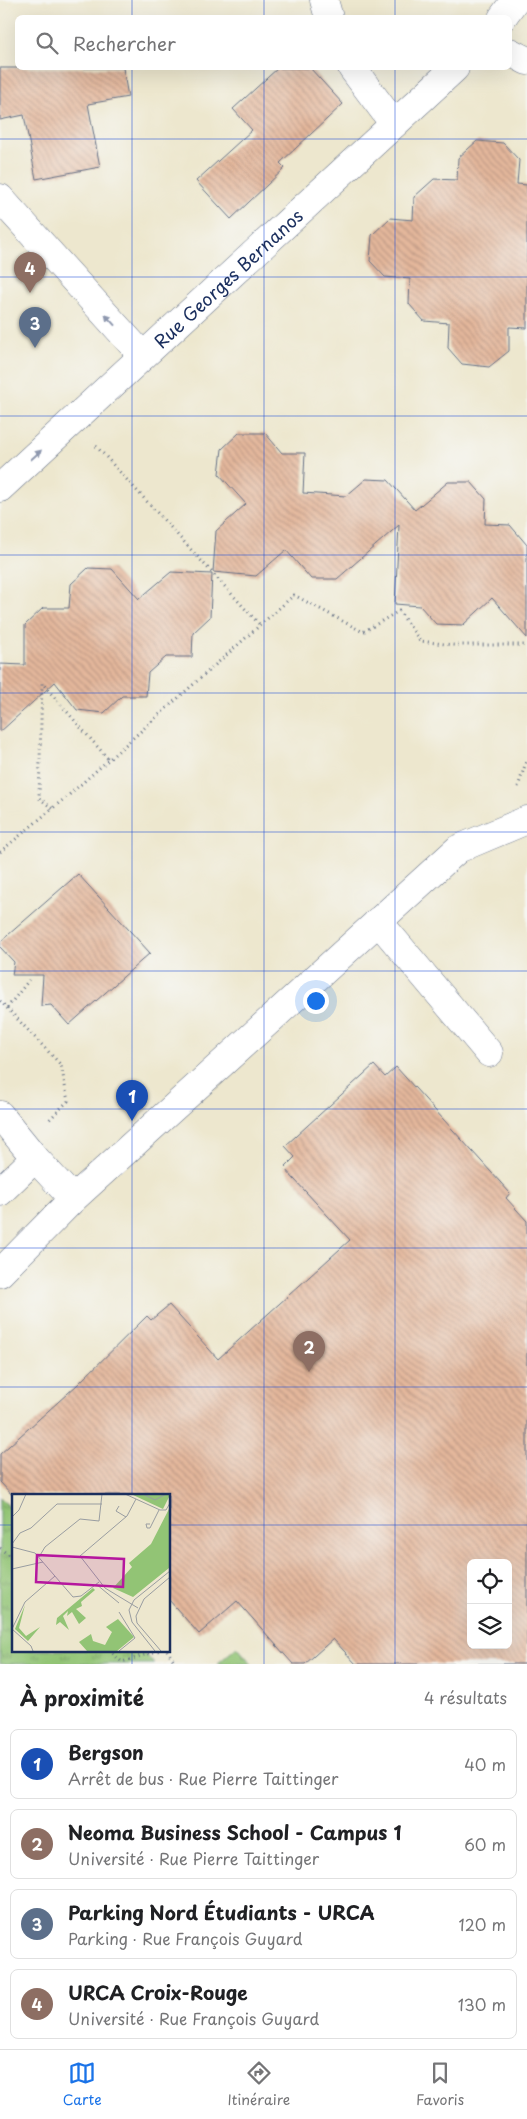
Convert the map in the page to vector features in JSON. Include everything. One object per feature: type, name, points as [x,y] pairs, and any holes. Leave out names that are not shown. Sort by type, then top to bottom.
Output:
[{"type":"street","points":[[324,0],[328,15]]},
{"type":"street","points":[[504,15],[515,0]]},
{"type":"street","points":[[512,53],[527,61]]},
{"type":"street","points":[[354,70],[394,124]]},
{"type":"street","name":"Rue Georges Bernanos","points":[[0,488],[453,70]]},
{"type":"street","points":[[0,198],[143,356]]},
{"type":"street","points":[[0,1273],[73,1199],[458,848],[527,820]]},
{"type":"street","points":[[378,921],[489,1053]]},
{"type":"street","points":[[0,1115],[29,1151],[73,1199]]},
{"type":"street","points":[[0,1192],[29,1151]]},
{"type":"path","points":[[73,421],[261,626]]},
{"type":"path","points":[[0,852],[109,760],[294,595],[363,632],[399,611],[420,641],[453,645],[527,645]]},
{"type":"path","points":[[52,808],[39,798],[42,683],[109,760]]},
{"type":"path","points":[[7,1008],[29,980]]},
{"type":"path","points":[[0,1001],[61,1065],[68,1101],[29,1151]]},
{"type":"path","points":[[0,1548],[12,1558]]},
{"type":"path","points":[[111,1652],[122,1662],[154,1652]]},
{"type":"path","points":[[168,1652],[176,1664]]},
{"type":"green space","points":[[0,1497],[12,1510],[12,1652],[143,1652],[154,1664],[0,1664]]},
{"type":"green space","points":[[237,1647],[252,1664],[217,1664]]},
{"type":"building","points":[[0,68],[15,68],[15,70],[123,70],[128,97],[88,104],[100,167],[36,179],[24,115],[0,120]]},
{"type":"building","points":[[276,70],[312,70],[343,104],[280,163],[285,168],[231,219],[196,181],[252,130],[233,109]]},
{"type":"building","points":[[477,141],[503,143],[519,160],[517,184],[527,185],[527,328],[509,327],[509,351],[489,367],[462,364],[448,348],[449,323],[424,321],[409,304],[410,279],[385,277],[370,261],[372,235],[390,218],[413,220],[414,197],[434,179],[457,180],[458,158]]},
{"type":"building","points":[[239,433],[265,433],[282,453],[305,453],[303,493],[346,496],[366,479],[388,480],[415,510],[448,482],[471,482],[486,499],[485,524],[510,525],[527,545],[527,638],[492,598],[463,625],[436,624],[420,606],[395,604],[399,525],[337,579],[311,579],[286,550],[256,576],[213,572],[216,531],[246,504],[219,474],[222,449]]},
{"type":"building","points":[[88,568],[112,569],[139,599],[171,572],[212,574],[210,617],[193,633],[192,657],[166,657],[148,673],[146,696],[122,696],[104,713],[77,710],[55,682],[0,732],[0,664],[25,665],[25,625],[43,608],[69,608],[71,584]]},
{"type":"building","points":[[78,874],[150,953],[69,1025],[51,1005],[41,1006],[43,975],[12,975],[14,962],[0,947],[0,942]]},
{"type":"building","points":[[374,1065],[385,1077],[396,1067],[510,1193],[506,1198],[527,1221],[527,1664],[356,1664],[333,1639],[305,1664],[293,1664],[237,1601],[199,1634],[170,1601],[170,1494],[12,1495],[0,1482],[0,1454],[77,1385],[147,1316],[151,1320],[169,1305],[218,1359],[350,1240],[284,1168],[295,1157],[285,1146]]},
{"type":"place","name":"URCA Croix-Rouge","points":[[30,293]]},
{"type":"place","name":"Parking Nord Étudiants - URCA","points":[[35,348]]},
{"type":"place","name":"Bergson","points":[[132,1121]]},
{"type":"place","name":"Neoma Business School - Campus 1","points":[[309,1372]]}]
